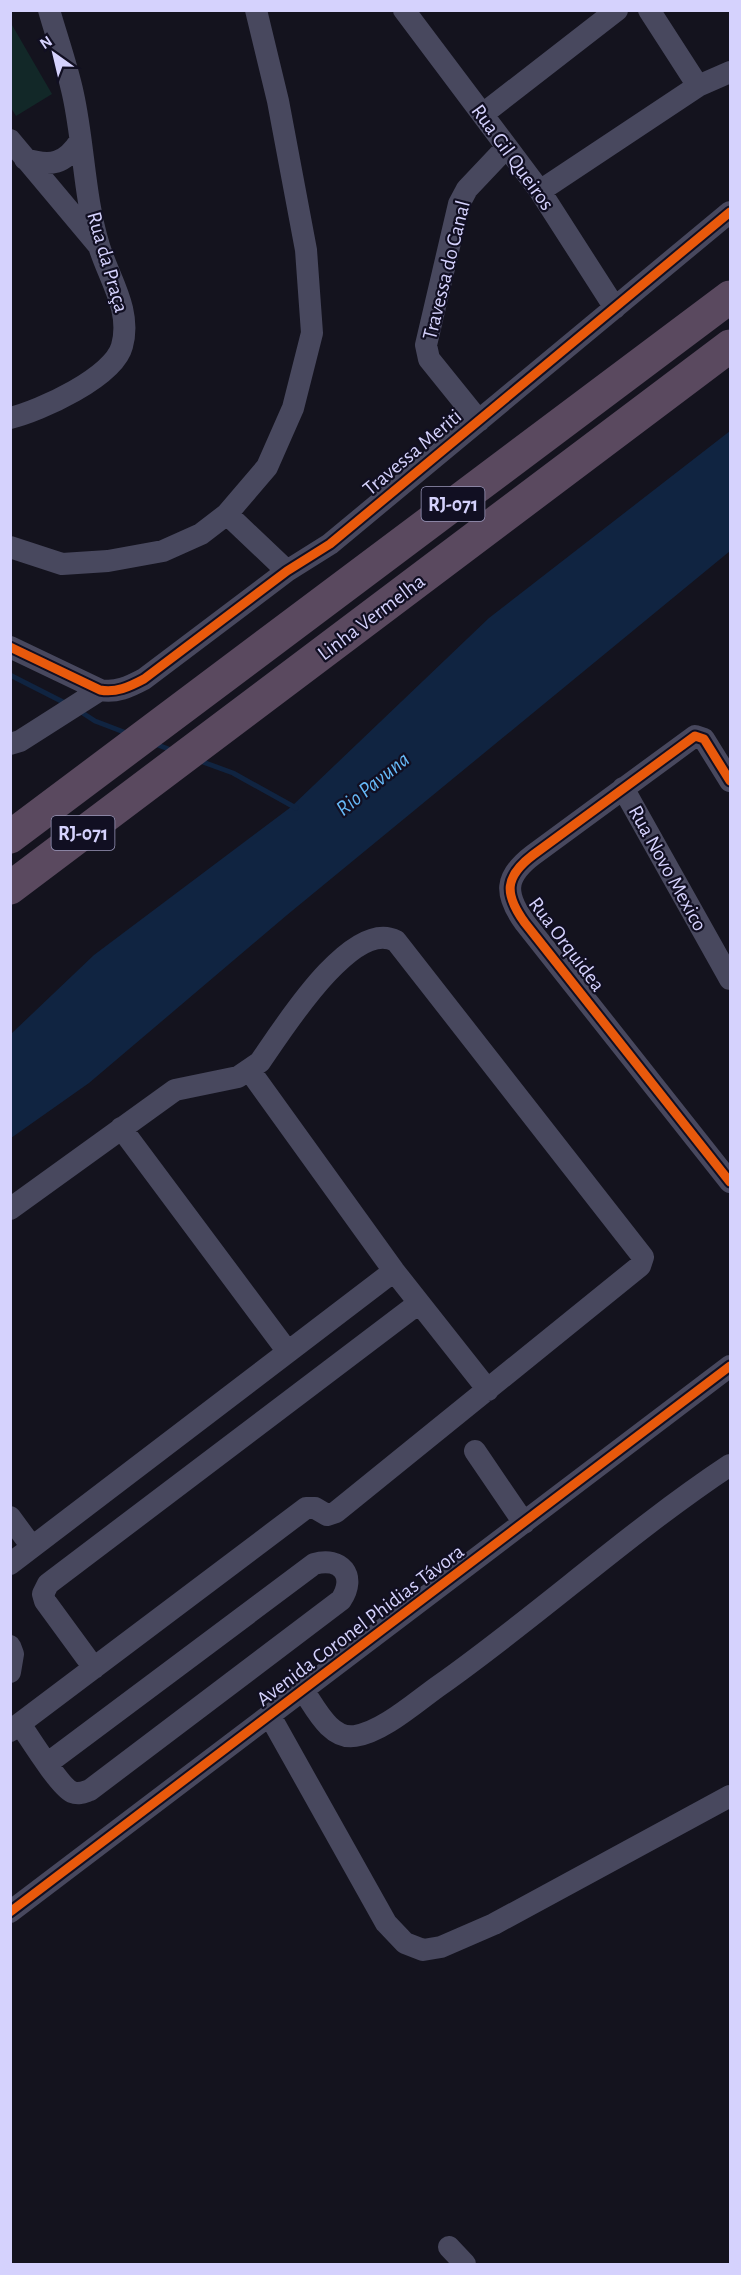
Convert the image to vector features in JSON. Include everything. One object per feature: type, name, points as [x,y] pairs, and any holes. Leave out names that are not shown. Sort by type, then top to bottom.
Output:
[{"type":"highway","name":"Linha Vermelha","points":[[10,837],[730,297]]},
{"type":"highway","name":"Linha Vermelha","points":[[10,888],[730,346]]},
{"type":"street","name":"Rua da Praça","points":[[10,418],[52,402],[107,369],[122,349],[125,327],[122,305],[99,246],[73,94],[49,10]]},
{"type":"street","points":[[10,547],[62,564],[108,561],[163,551],[201,534],[227,514],[267,467],[293,408],[312,333],[306,250],[278,101],[255,10]]},
{"type":"street","name":"Rua Gil Queiros","points":[[404,10],[540,191],[615,308]]},
{"type":"street","points":[[483,114],[617,10]]},
{"type":"street","points":[[650,10],[698,86]]},
{"type":"street","points":[[540,191],[698,86],[730,72]]},
{"type":"street","points":[[10,140],[99,246]]},
{"type":"street","points":[[25,159],[44,165],[53,163],[73,151],[80,141]]},
{"type":"street","name":"Travessa do Canal","points":[[479,421],[429,359],[426,345],[459,204],[467,189],[502,152]]},
{"type":"street","name":"Travessa Meriti","points":[[93,695],[128,687],[144,679],[287,572],[330,544],[730,212]]},
{"type":"street","points":[[227,514],[287,572]]},
{"type":"street","points":[[10,647],[93,695],[10,744]]},
{"type":"street","name":"Rua Orquidea","points":[[730,781],[704,739],[695,736],[516,868],[510,880],[511,897],[525,923],[730,1182]]},
{"type":"street","name":"Rua Novo Mexico","points":[[623,788],[730,979]]},
{"type":"street","points":[[10,1209],[175,1090],[238,1077],[250,1071],[260,1062],[326,973],[345,956],[378,938],[387,937],[396,941],[643,1257],[640,1266],[336,1512],[327,1515],[315,1508],[306,1508],[15,1727],[74,1793],[90,1790],[341,1600],[347,1589],[347,1577],[339,1565],[325,1560],[314,1564],[48,1763]]},
{"type":"street","points":[[250,1071],[394,1271],[488,1390]]},
{"type":"street","points":[[121,1128],[288,1352]]},
{"type":"street","points":[[10,1564],[394,1271]]},
{"type":"street","points":[[94,1668],[45,1601],[43,1594],[48,1584],[419,1303]]},
{"type":"street","name":"Avenida Coronel Phidias Távora","points":[[12,1909],[730,1366]]},
{"type":"street","points":[[475,1451],[524,1523]]},
{"type":"street","points":[[303,1690],[327,1724],[341,1735],[354,1737],[384,1724],[501,1642],[692,1490],[730,1465]]},
{"type":"street","points":[[10,1517],[32,1547]]},
{"type":"street","points":[[10,1646],[13,1654],[10,1672]]},
{"type":"street","points":[[270,1716],[386,1923],[405,1944],[423,1950],[441,1947],[494,1924],[730,1796]]},
{"type":"street","points":[[449,2247],[465,2265]]},
{"type":"green space","points":[[12,25],[52,94],[16,116],[10,106]]},
{"type":"water","name":"Rio Pavuna","points":[[730,431],[730,551],[287,915],[89,1083],[11,1138],[11,1034],[94,955],[291,807],[489,618]]},
{"type":"waterway","points":[[10,675],[67,704]]},
{"type":"waterway","points":[[78,710],[95,721],[129,734]]},
{"type":"waterway","points":[[155,744],[174,751]]},
{"type":"waterway","points":[[200,761],[233,773],[296,808]]},
{"type":"cycle path","points":[[10,647],[100,690],[122,689],[144,679],[287,571],[330,544],[730,212]]},
{"type":"cycle path","points":[[730,781],[704,739],[695,736],[523,863],[510,886],[513,903],[525,923],[730,1182]]},
{"type":"cycle path","points":[[10,1912],[730,1366]]}]
